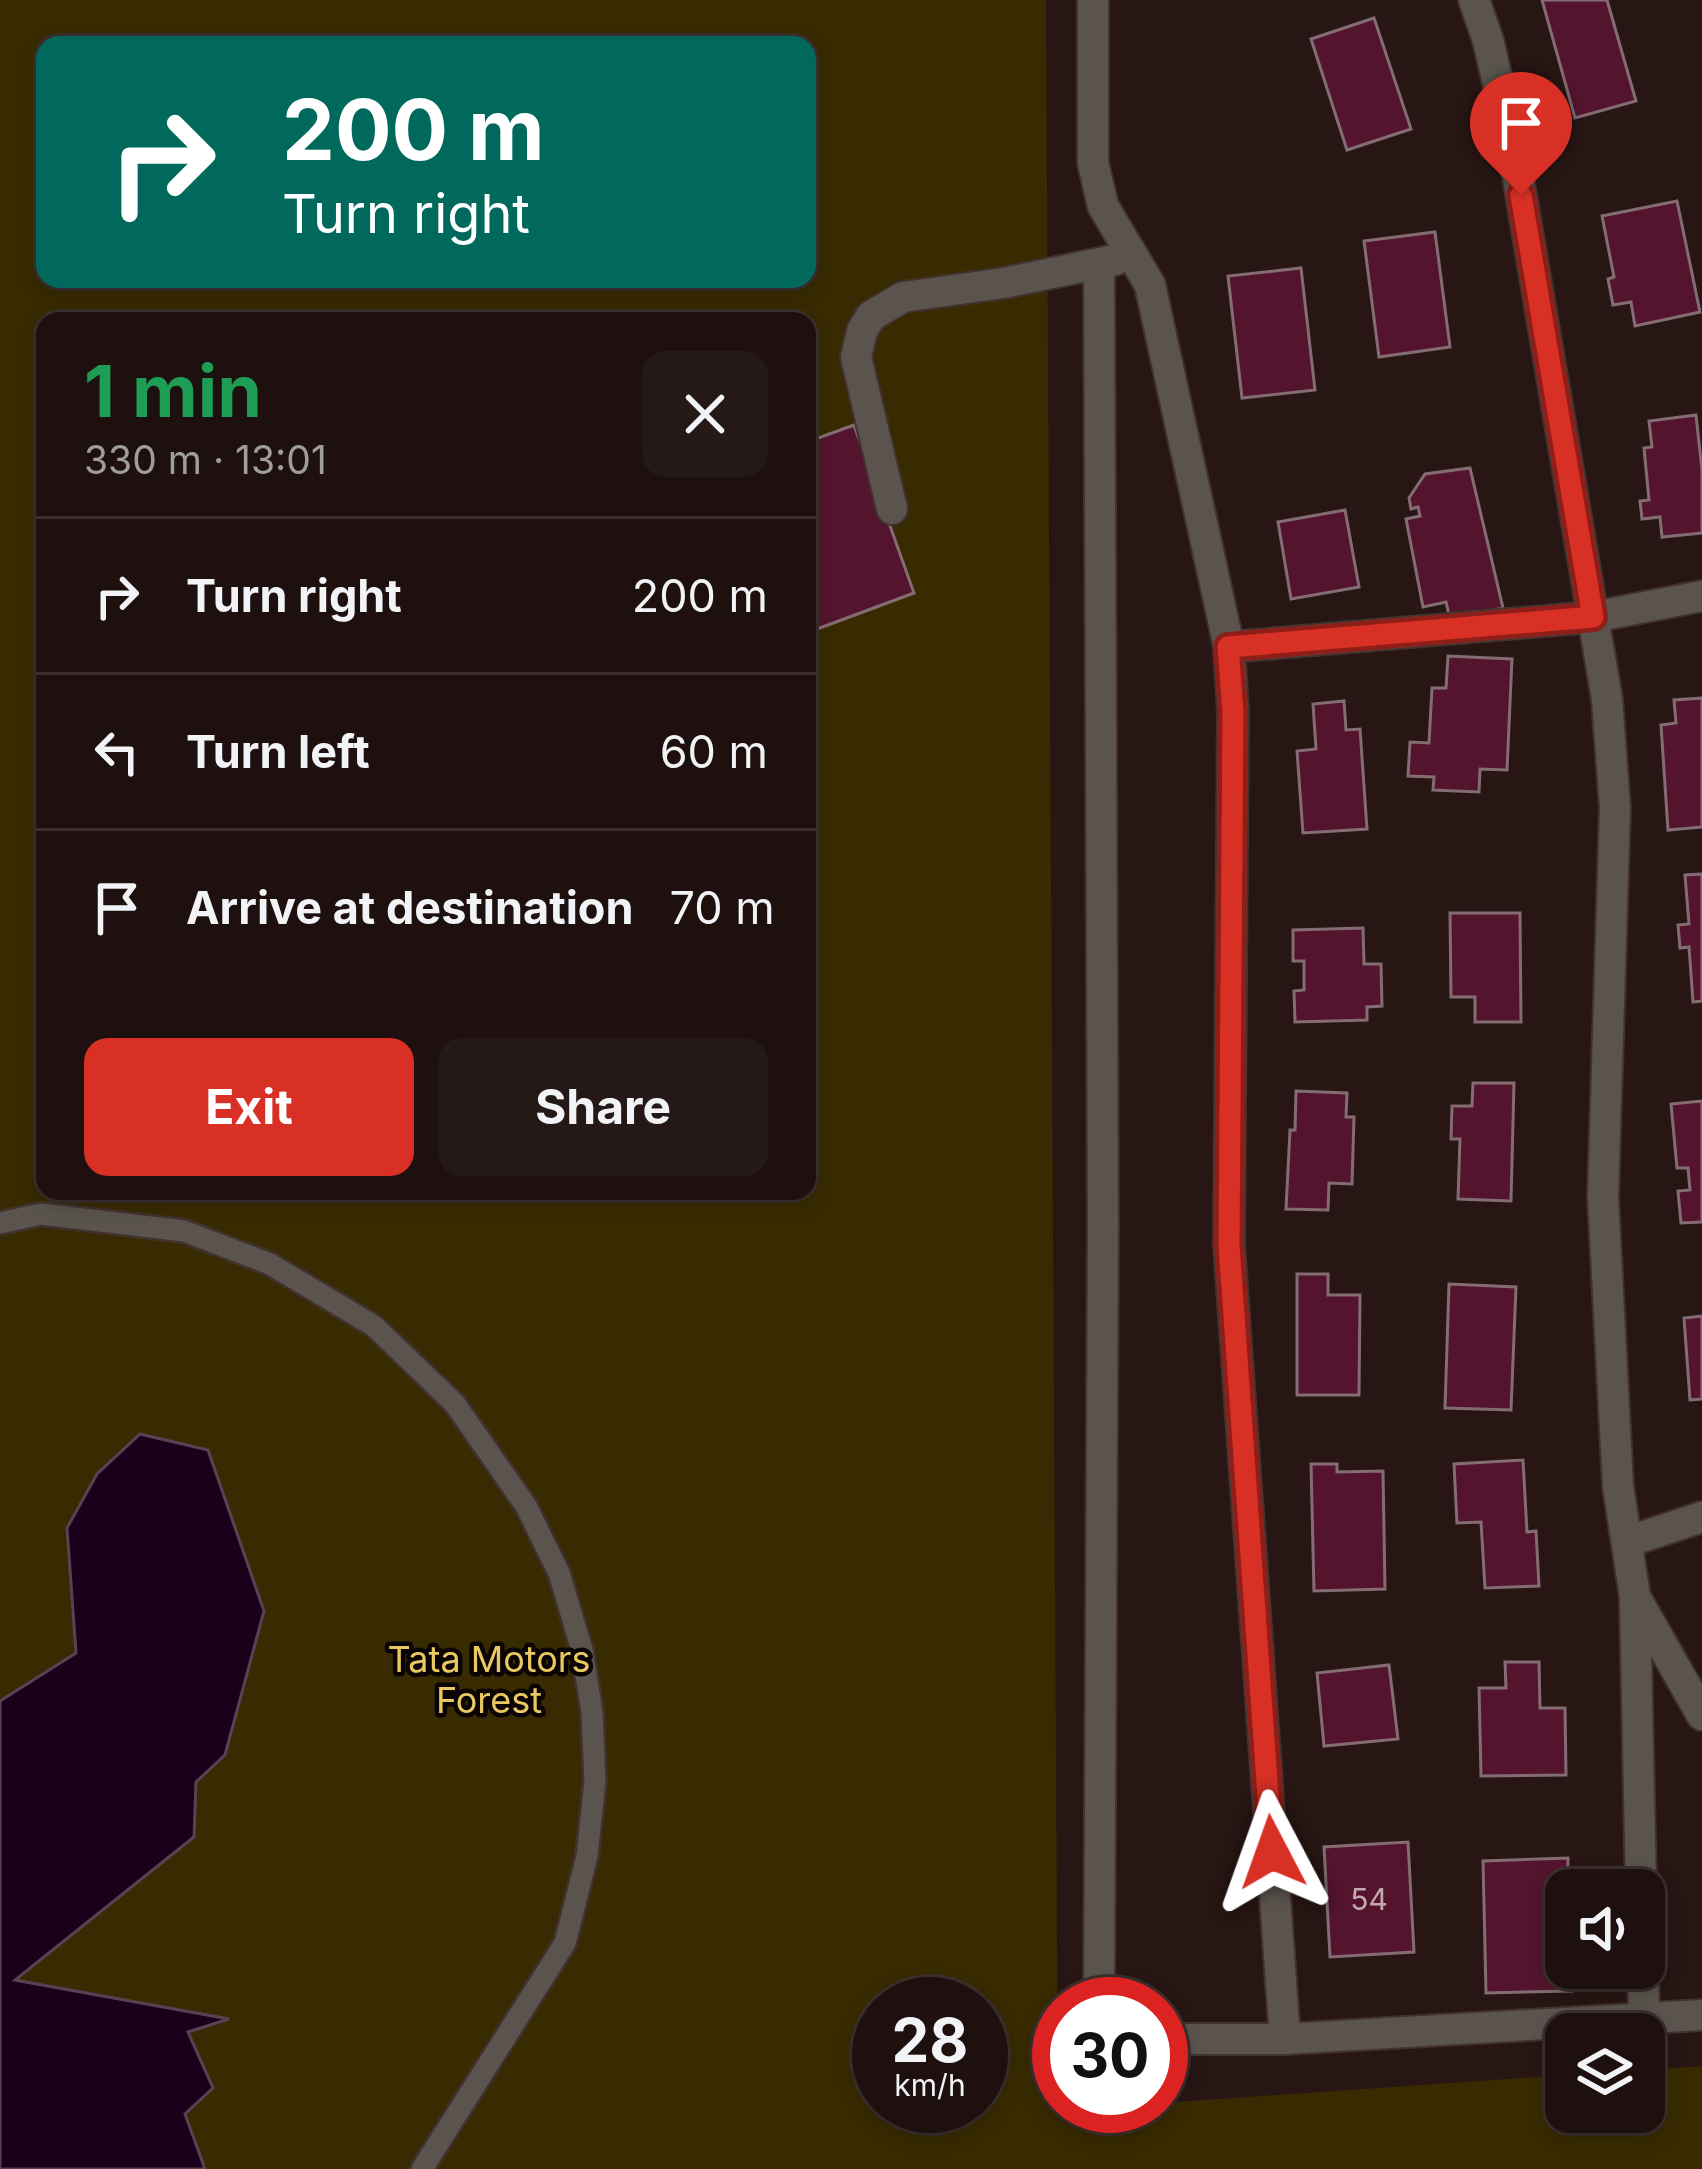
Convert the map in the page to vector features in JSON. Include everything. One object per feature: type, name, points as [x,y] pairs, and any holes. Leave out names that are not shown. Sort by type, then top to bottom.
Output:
[{"type":"street","points":[[1094,0],[1093,163],[1103,206],[1150,285],[1228,647],[1233,711],[1229,1245],[1285,2039]]},
{"type":"street","points":[[1474,0],[1514,148],[1607,699],[1615,808],[1603,1197],[1618,1486],[1635,1597],[1641,1869]]},
{"type":"street","points":[[892,509],[856,357],[871,316],[903,297],[1004,284],[1132,256]]},
{"type":"street","points":[[1099,264],[1103,1204],[1099,1977]]},
{"type":"street","points":[[1228,647],[1593,617],[1702,596]]},
{"type":"street","points":[[1627,1542],[1702,1517]]},
{"type":"street","points":[[1635,1597],[1702,1715]]},
{"type":"street","points":[[1665,2017],[1702,2014]]},
{"type":"street","points":[[1188,2039],[1285,2039],[1545,2025]]},
{"type":"lane","points":[[0,1223],[40,1214],[184,1231],[270,1264],[374,1325],[455,1404],[526,1506],[559,1573],[582,1650],[592,1712],[596,1781],[587,1856],[566,1943],[422,2169]]},
{"type":"green space","name":"Tata Motors Forest","points":[[0,0],[1046,0],[1057,1977],[1032,1977],[1032,2133],[1188,2133],[1188,2101],[1545,2076],[1545,2133],[1665,2133],[1665,2069],[1702,2066],[1702,2169],[0,2169]]},
{"type":"shaded area","points":[[140,1434],[208,1450],[264,1611],[225,1755],[196,1782],[194,1837],[15,1980],[229,2019],[188,2032],[213,2088],[185,2114],[205,2169],[0,2169],[0,1701],[76,1653],[67,1528],[97,1474]]},
{"type":"building","points":[[1542,0],[1607,0],[1636,101],[1575,118]]},
{"type":"building","points":[[1374,18],[1411,129],[1347,150],[1311,39]]},
{"type":"building","points":[[1677,201],[1700,312],[1635,326],[1631,302],[1613,305],[1608,279],[1614,277],[1602,216]]},
{"type":"building","points":[[1435,232],[1450,347],[1379,357],[1364,241]]},
{"type":"building","points":[[1301,268],[1315,390],[1242,398],[1228,276]]},
{"type":"building","points":[[1696,415],[1702,533],[1662,537],[1660,517],[1642,519],[1640,501],[1649,500],[1644,448],[1652,447],[1649,421]]},
{"type":"building","points":[[854,425],[914,593],[816,629],[816,439]]},
{"type":"building","points":[[1470,468],[1503,608],[1450,619],[1446,602],[1423,607],[1406,519],[1420,516],[1418,507],[1411,509],[1409,498],[1425,474]]},
{"type":"building","points":[[1345,510],[1359,587],[1291,599],[1278,522]]},
{"type":"building","points":[[1448,656],[1512,659],[1507,770],[1480,769],[1479,792],[1433,790],[1434,777],[1408,776],[1410,742],[1429,743],[1432,688],[1446,688]]},
{"type":"building","points":[[1702,698],[1702,827],[1668,830],[1661,725],[1676,723],[1674,700]]},
{"type":"building","points":[[1344,701],[1346,730],[1360,729],[1367,829],[1303,833],[1297,751],[1316,749],[1313,704]]},
{"type":"building","points":[[1702,874],[1702,1001],[1693,1002],[1689,947],[1680,948],[1678,925],[1689,924],[1685,875]]},
{"type":"building","points":[[1450,913],[1520,913],[1521,1022],[1475,1022],[1475,997],[1451,997]]},
{"type":"building","points":[[1363,928],[1364,964],[1381,964],[1382,1006],[1367,1007],[1367,1020],[1295,1022],[1294,991],[1304,990],[1304,961],[1293,961],[1293,930]]},
{"type":"building","points":[[1473,1083],[1514,1083],[1511,1201],[1458,1199],[1460,1139],[1451,1139],[1452,1106],[1472,1106]]},
{"type":"building","points":[[1296,1091],[1347,1093],[1346,1117],[1354,1117],[1352,1184],[1329,1183],[1328,1210],[1286,1209]]},
{"type":"building","points":[[1702,1101],[1702,1222],[1681,1223],[1678,1191],[1690,1190],[1688,1168],[1677,1168],[1671,1104]]},
{"type":"building","points":[[1297,1274],[1328,1274],[1328,1295],[1360,1295],[1359,1395],[1297,1395]]},
{"type":"building","points":[[1449,1284],[1516,1287],[1511,1410],[1445,1408]]},
{"type":"building","points":[[1702,1316],[1702,1399],[1690,1400],[1684,1318]]},
{"type":"building","points":[[1523,1460],[1527,1532],[1536,1531],[1539,1586],[1485,1588],[1481,1522],[1457,1523],[1454,1464]]},
{"type":"building","points":[[1311,1464],[1337,1464],[1337,1472],[1383,1471],[1385,1589],[1314,1591]]},
{"type":"building","points":[[1505,1662],[1539,1662],[1540,1708],[1565,1708],[1566,1775],[1481,1776],[1479,1688],[1506,1688]]},
{"type":"building","points":[[1389,1665],[1398,1739],[1324,1746],[1317,1673]]},
{"type":"building","points":[[1408,1842],[1414,1952],[1330,1957],[1324,1847]]},
{"type":"building","points":[[1568,1858],[1568,1869],[1545,1869],[1545,1989],[1572,1991],[1486,1993],[1483,1861]]},
{"type":"route","points":[[1272,1852],[1229,1245],[1233,711],[1228,647],[1593,617],[1521,195]]}]
